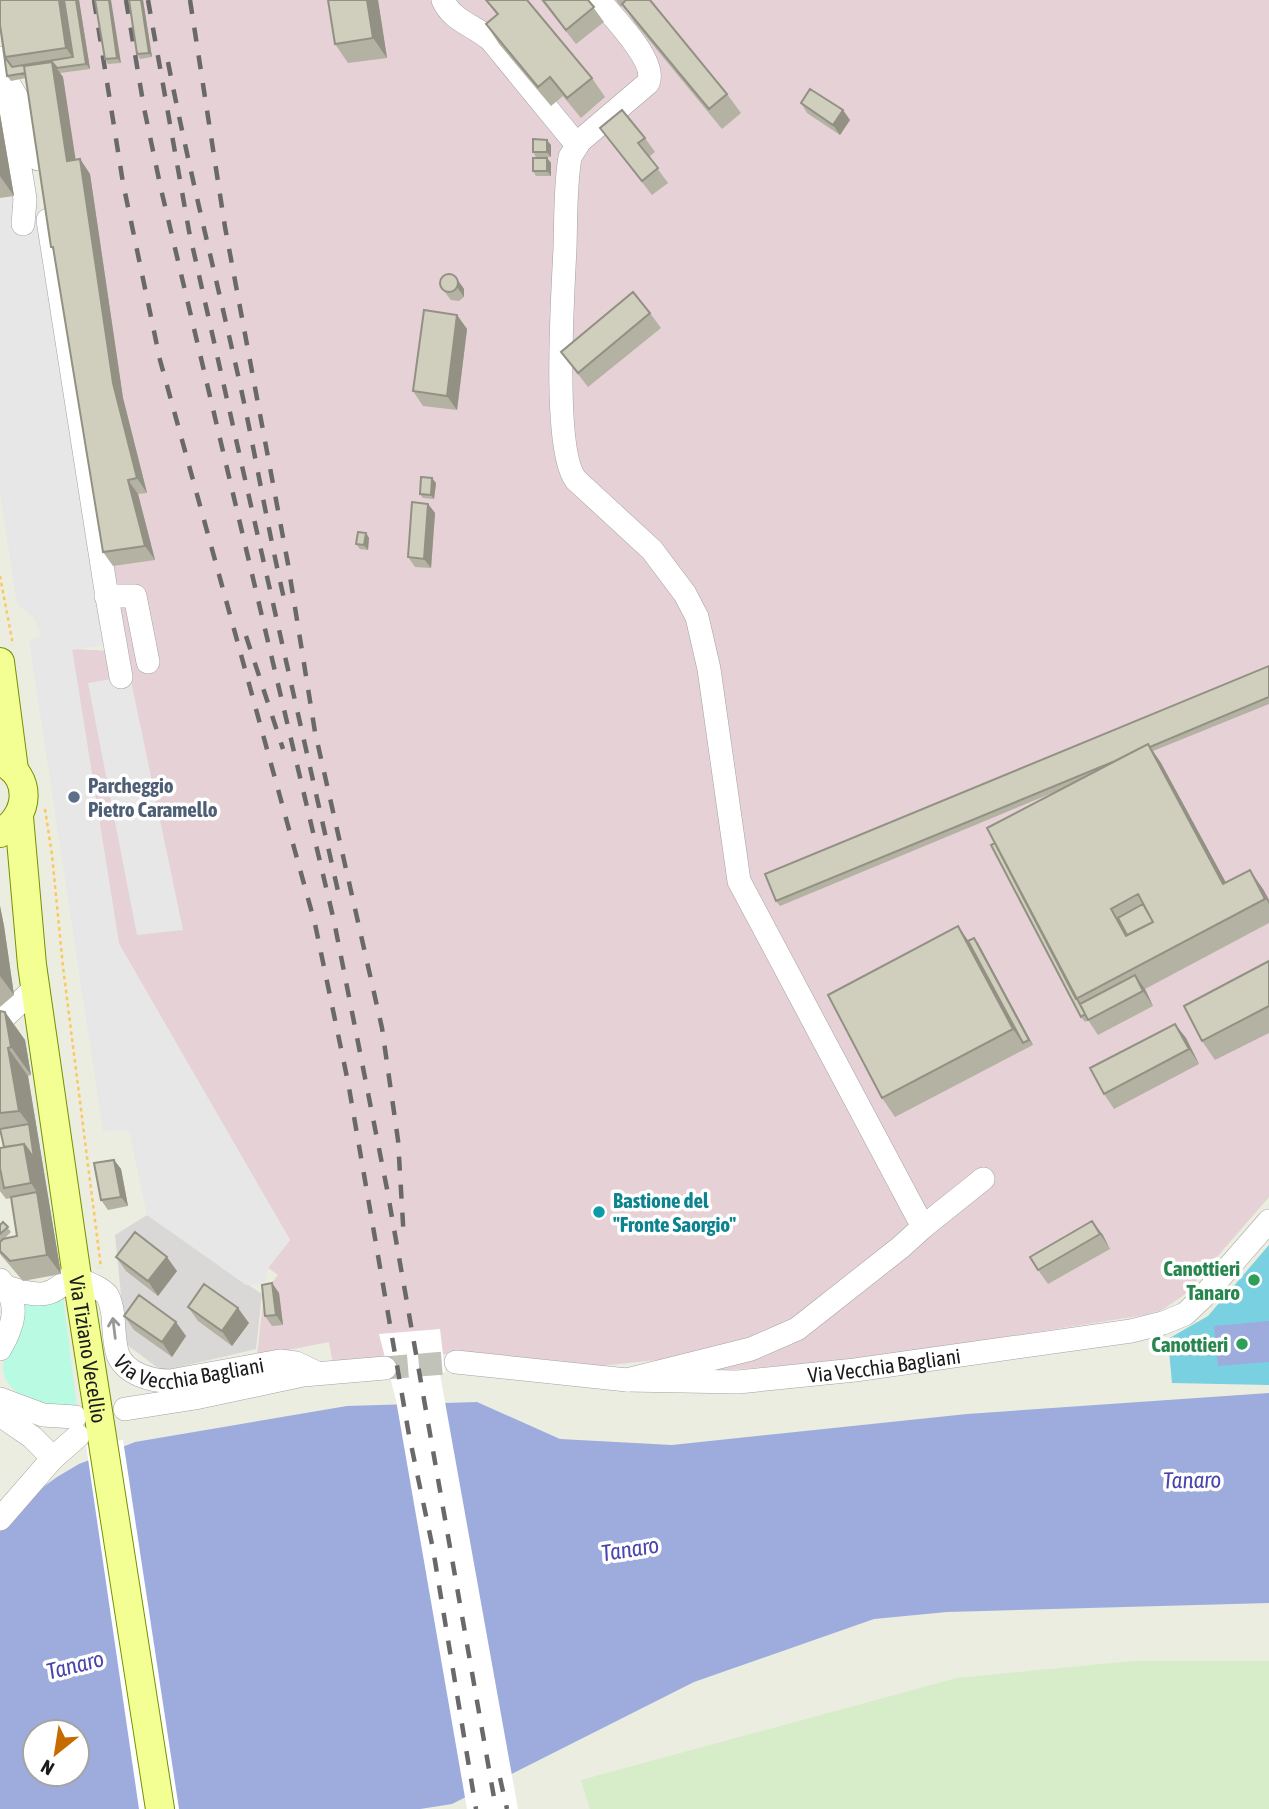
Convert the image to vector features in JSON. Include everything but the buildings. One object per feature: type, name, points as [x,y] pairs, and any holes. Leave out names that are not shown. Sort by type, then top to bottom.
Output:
[{"type":"main road","points":[[8,659],[7,765],[23,787],[24,798],[9,825],[24,888]]},
{"type":"main road","points":[[0,839],[12,848],[24,888]]},
{"type":"main road","name":"Via Tiziano Vecellio","points":[[24,888],[35,988],[82,1278],[85,1432],[160,1809]]},
{"type":"street","points":[[443,0],[456,18],[491,40],[577,145]]},
{"type":"street","points":[[599,0],[635,44],[649,66],[651,78],[577,145],[570,157],[562,315],[562,416],[566,460],[571,474],[646,543],[668,569],[697,617],[709,669],[739,881],[923,1227]]},
{"type":"street","points":[[2,68],[25,199],[23,224]]},
{"type":"street","points":[[2,68],[34,128],[114,596],[135,667]]},
{"type":"street","points":[[0,1021],[35,988]]},
{"type":"street","points":[[627,1380],[751,1349],[797,1329],[983,1179]]},
{"type":"street","name":"Via Vecchia Bagliani","points":[[456,1362],[627,1380],[738,1382],[855,1370],[1141,1329],[1185,1314],[1269,1221]]},
{"type":"street","points":[[3,1284],[30,1295],[50,1294],[67,1283],[82,1278]]},
{"type":"street","name":"Via Vecchia Bagliani","points":[[82,1278],[107,1295],[111,1304],[117,1354],[133,1371],[145,1377],[170,1381],[280,1361],[296,1363],[317,1373]]},
{"type":"street","points":[[0,1349],[14,1320],[14,1302],[3,1284]]},
{"type":"street","name":"Via Vecchia Bagliani","points":[[125,1409],[317,1373],[385,1368]]},
{"type":"street","points":[[0,1385],[25,1408]]},
{"type":"street","points":[[0,1399],[57,1417],[85,1432],[53,1458],[0,1519]]},
{"type":"street","points":[[0,1415],[32,1437],[53,1458]]},
{"type":"path","points":[[0,576],[8,659]]},
{"type":"path","points":[[44,805],[101,1268],[82,1278]]},
{"type":"shaded area","points":[[67,0],[1269,0],[1269,1197],[1184,1295],[1162,1310],[1145,1315],[853,1361],[724,1370],[685,1372],[677,1358],[590,1367],[473,1354],[333,1364],[329,1342],[257,1356],[264,1293],[278,1275],[268,1268],[290,1240],[119,944],[72,649],[114,651],[32,69]]},
{"type":"shaded area","name":"Parcheggio Pietro Caramello","points":[[38,192],[48,256],[43,263],[109,644],[72,650],[119,944],[290,1240],[268,1268],[265,1284],[246,1285],[147,1215],[129,1130],[103,1131],[29,640],[41,637],[33,617],[17,604],[0,493],[0,198]]},
{"type":"shaded area","points":[[130,676],[183,930],[137,935],[88,683]]},
{"type":"shaded area","points":[[147,1215],[262,1294],[256,1349],[162,1371],[126,1344],[115,1235]]},
{"type":"shaded area","name":"Canottieri Tanaro","points":[[1269,1245],[1269,1385],[1172,1383],[1168,1339],[1208,1316]]},
{"type":"green space","points":[[63,1297],[77,1407],[43,1403],[20,1394],[5,1378],[3,1366],[20,1302],[42,1304]]},
{"type":"green space","points":[[1133,1661],[1269,1661],[1269,1809],[590,1809],[581,1780],[957,1678]]},
{"type":"water","name":"Canottieri","points":[[1269,1321],[1269,1362],[1218,1366],[1214,1326]]},
{"type":"water","name":"Tanaro","points":[[1269,1393],[1269,1603],[947,1612],[874,1619],[694,1682],[452,1804],[420,1809],[0,1809],[0,1525],[24,1501],[79,1464],[135,1442],[347,1406],[477,1402],[560,1439],[672,1445],[967,1414]]},
{"type":"pier","points":[[440,1329],[445,1372],[440,1374],[518,1809],[467,1809],[396,1400],[379,1334]]},
{"type":"pier","points":[[123,1440],[179,1809],[139,1809],[86,1445]]},
{"type":"tunnel","points":[[385,1368],[456,1362]]},
{"type":"railway","points":[[94,0],[123,183],[160,360],[315,924],[348,1082],[409,1435],[433,1549],[476,1809]]},
{"type":"railway","points":[[126,0],[161,189],[334,921],[387,1189],[496,1809]]},
{"type":"railway","points":[[148,0],[189,231],[340,900]]},
{"type":"railway","points":[[190,0],[225,227],[288,564],[315,732],[382,1028],[398,1140],[404,1240]]},
{"type":"railway","points":[[168,62],[240,384],[285,603]]},
{"type":"railway","points":[[246,636],[283,749]]},
{"type":"railway","points":[[500,1778],[507,1809]]},
{"type":"place","name":"Parcheggio Pietro Caramello","points":[[74,797]]},
{"type":"place","name":"Bastione del \"Fronte Saorgio\"","points":[[599,1212]]},
{"type":"place","name":"Canottieri Tanaro","points":[[1254,1280]]},
{"type":"place","name":"Canottieri","points":[[1242,1344]]}]
